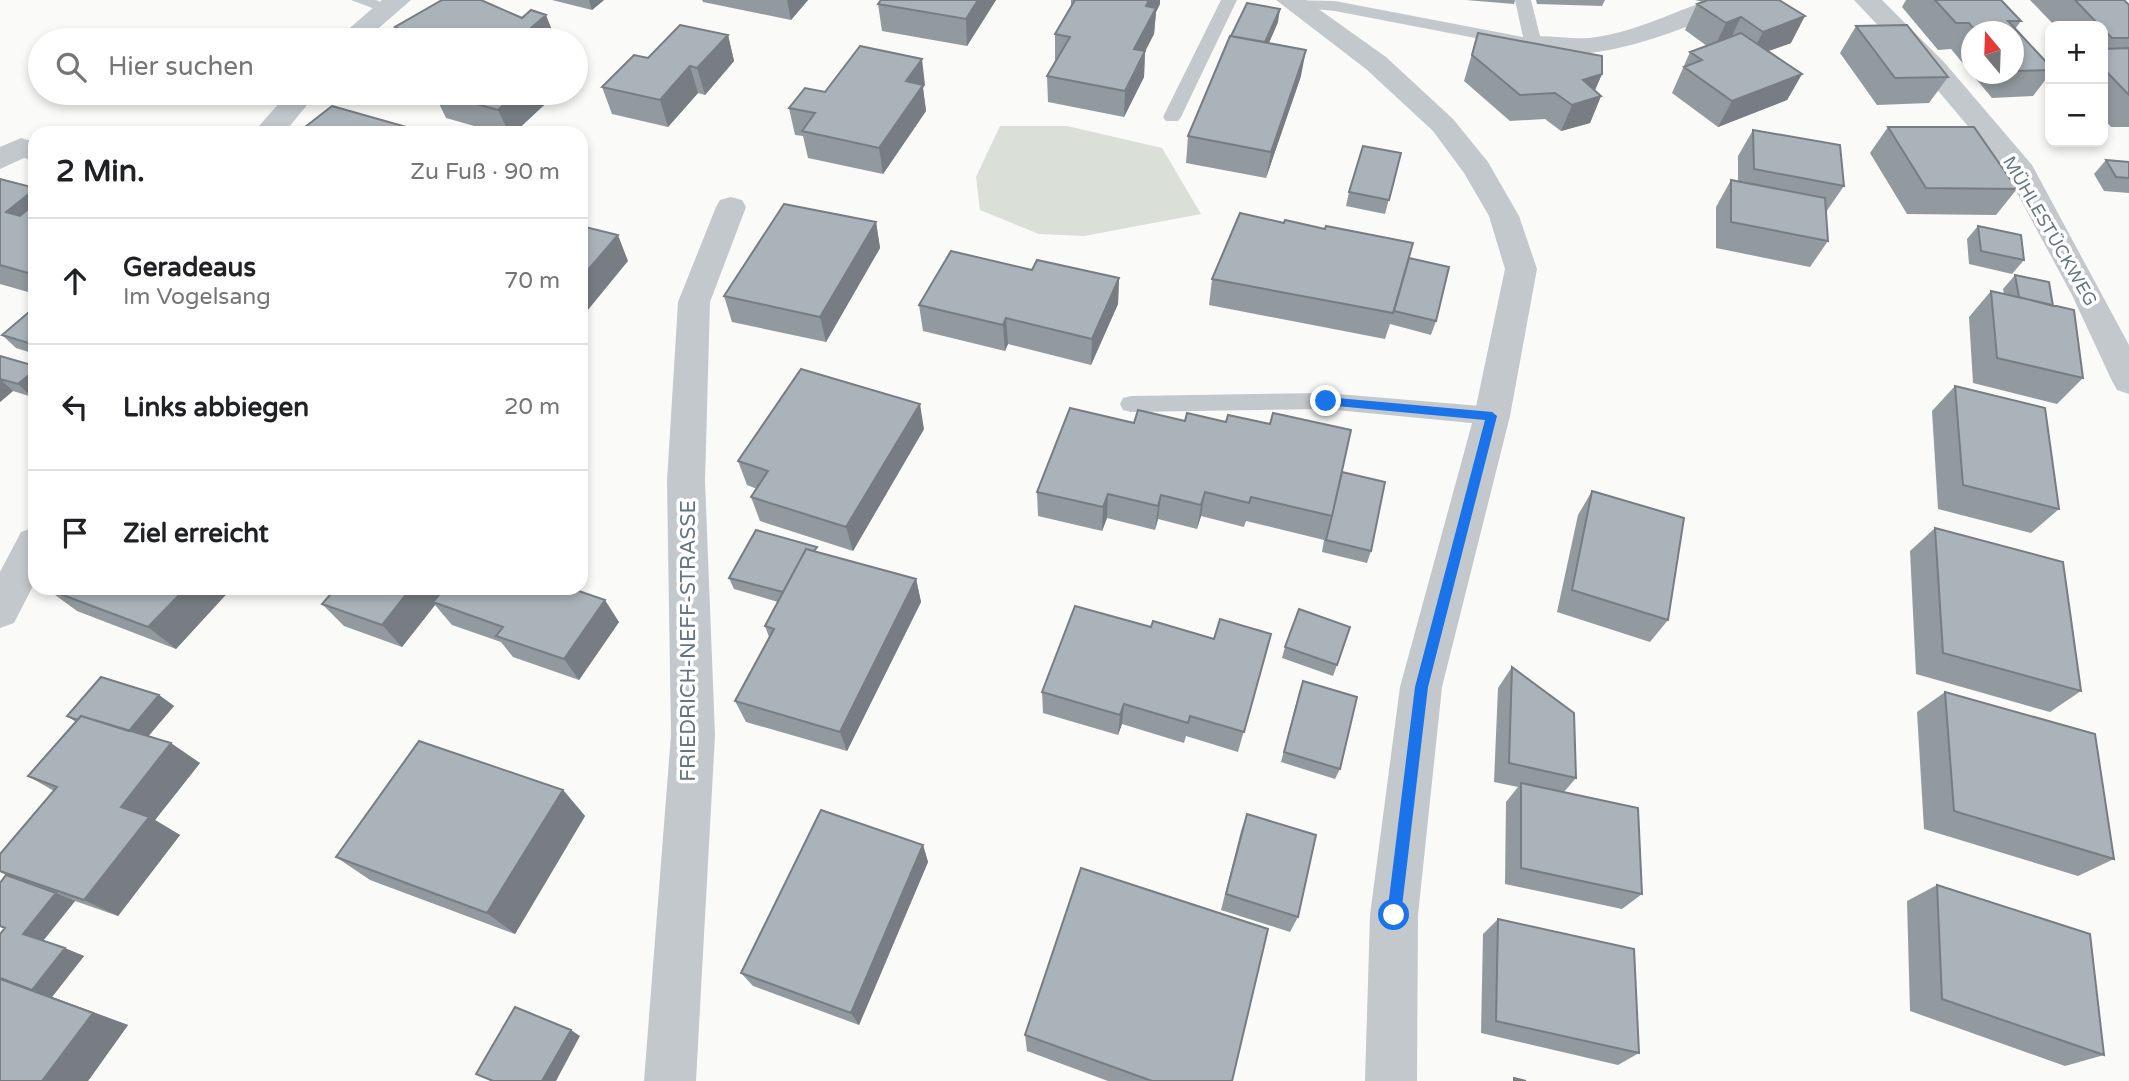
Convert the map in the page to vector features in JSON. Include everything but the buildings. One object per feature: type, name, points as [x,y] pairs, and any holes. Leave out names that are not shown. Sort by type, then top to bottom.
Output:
[{"type":"street","points":[[1621,40],[1650,0]]},
{"type":"street","points":[[1533,44],[1588,46],[1621,40],[1734,0]]},
{"type":"street","name":"MÜHLESTÜCKWEG","points":[[1867,0],[1934,68],[2017,165],[2088,295],[2129,382]]},
{"type":"street","points":[[1290,1],[1376,63],[1443,125],[1477,169],[1504,216],[1521,269],[1492,416],[1422,687],[1394,915],[1391,1081]]},
{"type":"street","points":[[364,28],[393,4]]},
{"type":"street","points":[[274,126],[292,105]]},
{"type":"street","points":[[0,160],[22,146],[28,149]]},
{"type":"street","name":"FRIEDRICH-NEFF-STRASSE","points":[[670,1081],[693,736],[686,481],[694,302],[731,207]]},
{"type":"street","points":[[0,611],[28,557]]},
{"type":"lane","points":[[359,0],[393,4]]},
{"type":"lane","points":[[1172,117],[1229,0]]},
{"type":"lane","points":[[1290,1],[1335,6],[1533,44],[1523,0]]},
{"type":"lane","points":[[1131,404],[1326,401],[1492,416]]},
{"type":"shaded area","points":[[1000,126],[1067,126],[1162,148],[1201,214],[1084,236],[1039,234],[980,210],[976,177]]},
{"type":"route","points":[[1326,401],[1492,416],[1422,687],[1394,915]]}]
